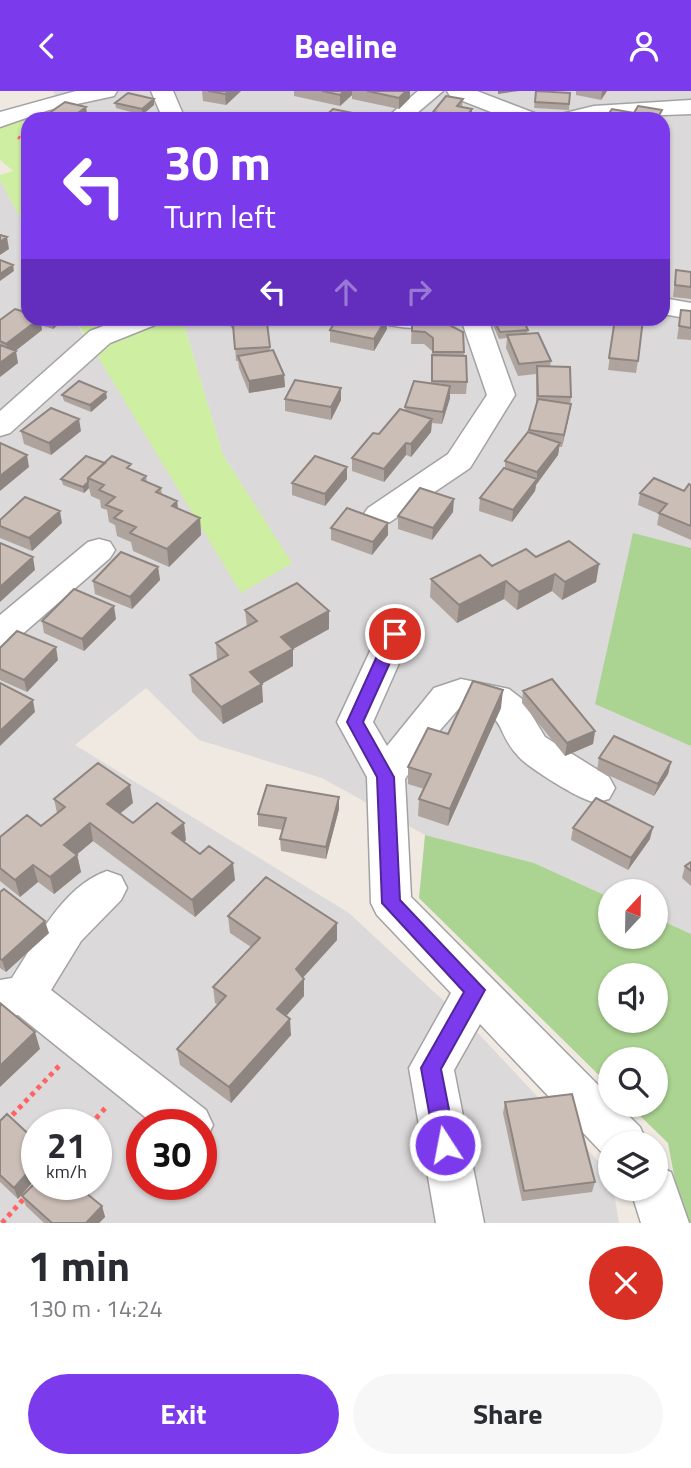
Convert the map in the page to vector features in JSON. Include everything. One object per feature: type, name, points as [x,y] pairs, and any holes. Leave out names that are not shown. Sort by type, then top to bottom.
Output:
[{"type":"street","points":[[0,120],[41,98],[106,91]]},
{"type":"street","points":[[162,91],[171,112]]},
{"type":"street","points":[[405,112],[432,91]]},
{"type":"street","points":[[458,91],[511,112]]},
{"type":"street","points":[[610,112],[691,107]]},
{"type":"street","points":[[670,307],[691,311]]},
{"type":"street","points":[[0,426],[100,337],[128,326]]},
{"type":"street","points":[[379,515],[459,461],[501,395],[477,326]]},
{"type":"street","points":[[0,634],[99,550]]},
{"type":"street","points":[[395,634],[355,722],[386,777],[391,903],[612,1131]]},
{"type":"street","points":[[386,777],[421,726],[447,697],[461,692],[496,698],[509,709],[531,747],[596,788]]},
{"type":"street","points":[[107,888],[66,929],[13,997],[83,1041],[170,1109]]},
{"type":"street","points":[[460,1223],[431,1068],[475,990]]},
{"type":"street","points":[[658,1201],[664,1223]]},
{"type":"path","points":[[0,1128],[83,1041]]},
{"type":"path","points":[[2,1223],[23,1200]]},
{"type":"shaded area","points":[[53,91],[691,91],[691,934],[668,923],[668,879],[598,879],[598,892],[534,863],[425,835],[322,778],[199,740],[146,688],[75,745],[349,913],[475,1030],[598,1161],[598,1201],[615,1201],[619,1223],[0,1223],[0,180],[21,219],[21,326],[78,326],[291,563],[223,455],[184,326],[670,326],[670,112],[46,112],[61,107]]},
{"type":"green space","points":[[15,115],[21,120],[21,219],[0,180],[0,175],[13,171],[0,160],[0,120]]},
{"type":"green space","points":[[79,326],[184,326],[223,455],[292,563],[241,593]]},
{"type":"green space","points":[[633,533],[691,548],[691,746],[595,704]]},
{"type":"green space","points":[[425,835],[534,863],[598,892],[598,949],[668,949],[668,923],[691,934],[691,1223],[683,1223],[668,1131],[656,1131],[641,1117],[668,1117],[668,1047],[598,1047],[598,1074],[419,898]]},
{"type":"building","points":[[208,91],[229,91],[225,94]]},
{"type":"building","points":[[322,91],[344,91],[340,95]]},
{"type":"building","points":[[367,91],[406,91],[399,98]]},
{"type":"building","points":[[536,91],[570,93],[569,104],[535,102]]},
{"type":"building","points":[[128,93],[154,99],[142,109],[115,103]]},
{"type":"building","points":[[446,96],[463,99],[457,106],[472,109],[470,112],[433,112]]},
{"type":"building","points":[[65,102],[86,107],[79,112],[51,112]]},
{"type":"building","points":[[638,106],[662,110],[661,112],[635,112]]},
{"type":"building","points":[[0,260],[13,265],[0,274]]},
{"type":"building","points":[[676,270],[691,272],[691,287],[675,285]]},
{"type":"building","points":[[15,309],[21,311],[21,326],[30,326],[6,344],[0,341],[0,320]]},
{"type":"building","points":[[681,310],[691,311],[691,328],[679,326]]},
{"type":"building","points":[[233,326],[267,326],[270,347],[235,349]]},
{"type":"building","points":[[333,326],[382,326],[374,339],[330,330]]},
{"type":"building","points":[[412,326],[451,326],[463,332],[464,352],[433,352],[433,338],[425,332],[412,331]]},
{"type":"building","points":[[497,326],[526,326],[528,330],[500,332]]},
{"type":"building","points":[[614,326],[642,326],[638,361],[609,358]]},
{"type":"building","points":[[538,333],[551,361],[519,364],[507,335]]},
{"type":"building","points":[[0,345],[16,351],[0,363]]},
{"type":"building","points":[[273,350],[284,375],[249,381],[238,356]]},
{"type":"building","points":[[432,355],[466,356],[467,382],[432,381]]},
{"type":"building","points":[[537,366],[570,367],[571,397],[538,396]]},
{"type":"building","points":[[295,380],[341,388],[331,407],[285,399]]},
{"type":"building","points":[[79,381],[106,392],[90,405],[62,395]]},
{"type":"building","points":[[414,381],[450,386],[443,412],[405,407]]},
{"type":"building","points":[[538,399],[571,404],[564,435],[529,430]]},
{"type":"building","points":[[51,408],[79,419],[49,443],[21,431]]},
{"type":"building","points":[[400,409],[432,419],[411,444],[406,443],[384,469],[352,458],[373,433],[379,434]]},
{"type":"building","points":[[528,432],[560,443],[537,472],[505,461]]},
{"type":"building","points":[[0,443],[27,455],[0,476]]},
{"type":"building","points":[[86,456],[105,463],[88,478],[83,487],[61,479]]},
{"type":"building","points":[[112,456],[131,464],[127,468],[146,476],[142,480],[161,488],[156,492],[177,501],[172,506],[200,518],[167,549],[130,533],[136,527],[114,518],[122,511],[106,505],[115,497],[99,490],[104,485],[88,478]]},
{"type":"building","points":[[315,456],[347,467],[325,494],[292,483]]},
{"type":"building","points":[[504,468],[537,479],[513,510],[480,498]]},
{"type":"building","points":[[654,478],[684,491],[691,485],[691,526],[659,513],[667,504],[640,493]]},
{"type":"building","points":[[420,488],[454,499],[433,528],[398,516]]},
{"type":"building","points":[[25,497],[60,511],[29,538],[0,526],[0,520]]},
{"type":"building","points":[[347,508],[388,523],[373,542],[331,528]]},
{"type":"building","points":[[569,541],[599,564],[565,582],[555,574],[519,592],[506,581],[459,605],[431,579],[480,555],[492,566],[526,549],[536,557]]},
{"type":"building","points":[[0,543],[33,557],[0,587]]},
{"type":"building","points":[[121,552],[158,567],[130,597],[93,581]]},
{"type":"building","points":[[297,583],[329,611],[281,637],[293,649],[250,672],[262,684],[221,707],[190,675],[228,655],[216,643],[257,621],[245,610]]},
{"type":"building","points":[[74,589],[114,606],[82,639],[42,621]]},
{"type":"building","points":[[17,631],[56,647],[24,680],[0,669],[0,648]]},
{"type":"building","points":[[552,679],[595,731],[567,743],[523,691]]},
{"type":"building","points":[[473,681],[503,690],[450,809],[419,799],[431,774],[408,767],[428,728],[448,734]]},
{"type":"building","points":[[0,683],[33,700],[0,731]]},
{"type":"building","points":[[614,736],[671,762],[658,784],[599,758]]},
{"type":"building","points":[[98,763],[130,785],[107,804],[133,823],[157,803],[184,823],[172,833],[200,854],[209,846],[233,863],[192,900],[90,823],[64,845],[77,855],[50,877],[33,865],[15,880],[0,868],[0,837],[27,815],[41,826],[65,807],[54,799]]},
{"type":"building","points":[[267,785],[339,797],[326,847],[280,839],[286,818],[258,814]]},
{"type":"building","points":[[596,798],[653,827],[631,858],[573,828]]},
{"type":"building","points":[[266,877],[337,923],[296,969],[304,979],[277,1009],[290,1019],[229,1087],[177,1049],[226,996],[213,987],[260,938],[228,916]]},
{"type":"building","points":[[4,889],[45,921],[2,960],[0,892]]},
{"type":"building","points":[[0,1003],[35,1032],[0,1066]]},
{"type":"building","points":[[572,1094],[595,1182],[524,1191],[505,1102]]},
{"type":"building","points":[[7,1114],[21,1127],[21,1180],[14,1188],[0,1175],[0,1121]]},
{"type":"building","points":[[26,1200],[95,1200],[102,1206],[86,1223],[52,1223]]},
{"type":"route","points":[[395,634],[355,722],[386,777],[391,903],[475,990],[431,1068],[445,1145]]}]
